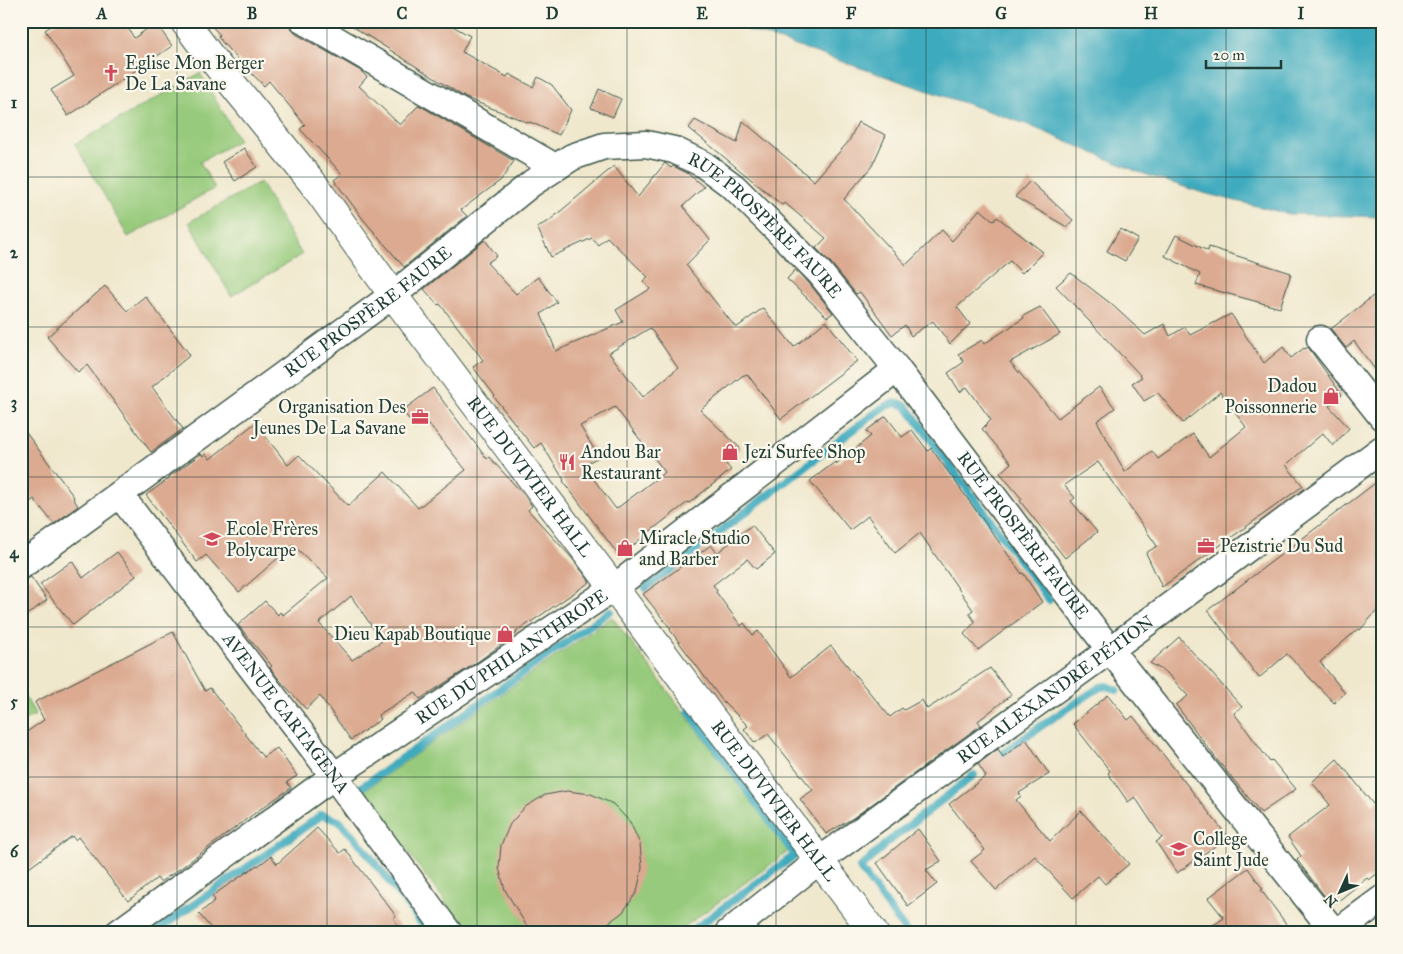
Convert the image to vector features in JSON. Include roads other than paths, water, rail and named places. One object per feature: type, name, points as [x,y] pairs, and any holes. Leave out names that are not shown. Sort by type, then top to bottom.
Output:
[{"type":"street","name":"RUE DUVIVIER HALL","points":[[184,21],[213,60],[312,182],[393,295],[874,933]]},
{"type":"street","points":[[304,21],[555,167]]},
{"type":"street","name":"RUE PROSPÈRE FAURE","points":[[21,566],[393,295],[532,183],[555,167],[572,157],[604,146],[646,144],[674,150],[703,164],[734,187],[820,273],[897,369],[1110,650],[1335,933]]},
{"type":"street","points":[[1320,339],[1382,417]]},
{"type":"street","name":"RUE DU PHILANTHROPE","points":[[118,933],[334,776],[615,588],[897,369]]},
{"type":"street","name":"RUE ALEXANDRE PÉTION","points":[[728,933],[820,860],[1110,650],[1382,449]]},
{"type":"street","name":"AVENUE CARTAGENA","points":[[120,495],[334,776],[449,933]]},
{"type":"street","points":[[1335,933],[1382,899]]},
{"type":"water","points":[[722,21],[1382,21],[1382,217],[1289,214],[1203,193],[1138,172],[1026,124]]},
{"type":"waterway","points":[[646,588],[882,408],[898,403],[907,407],[1049,600]]},
{"type":"waterway","points":[[359,789],[610,611]]},
{"type":"waterway","points":[[1001,755],[1100,687],[1107,686],[1117,690]]},
{"type":"waterway","points":[[689,711],[795,855],[689,933]]},
{"type":"waterway","points":[[907,933],[860,868],[888,842],[974,775]]},
{"type":"waterway","points":[[153,933],[322,815],[339,821],[358,841],[429,933]]},
{"type":"place","name":"Eglise Mon Berger De La Savane","points":[[111,73]]},
{"type":"place","name":"Dadou Poissonnerie","points":[[1331,396]]},
{"type":"place","name":"Organisation Des Jeunes De La Savane","points":[[420,417]]},
{"type":"place","name":"Jezi Surfee Shop","points":[[730,452]]},
{"type":"place","name":"Andou Bar Restaurant","points":[[567,462]]},
{"type":"place","name":"Ecole Frères Polycarpe","points":[[212,539]]},
{"type":"place","name":"Pezistrie Du Sud","points":[[1206,546]]},
{"type":"place","name":"Miracle Studio and Barber","points":[[625,548]]},
{"type":"place","name":"Dieu Kapab Boutique","points":[[505,634]]},
{"type":"place","name":"College Saint Jude","points":[[1179,849]]}]
